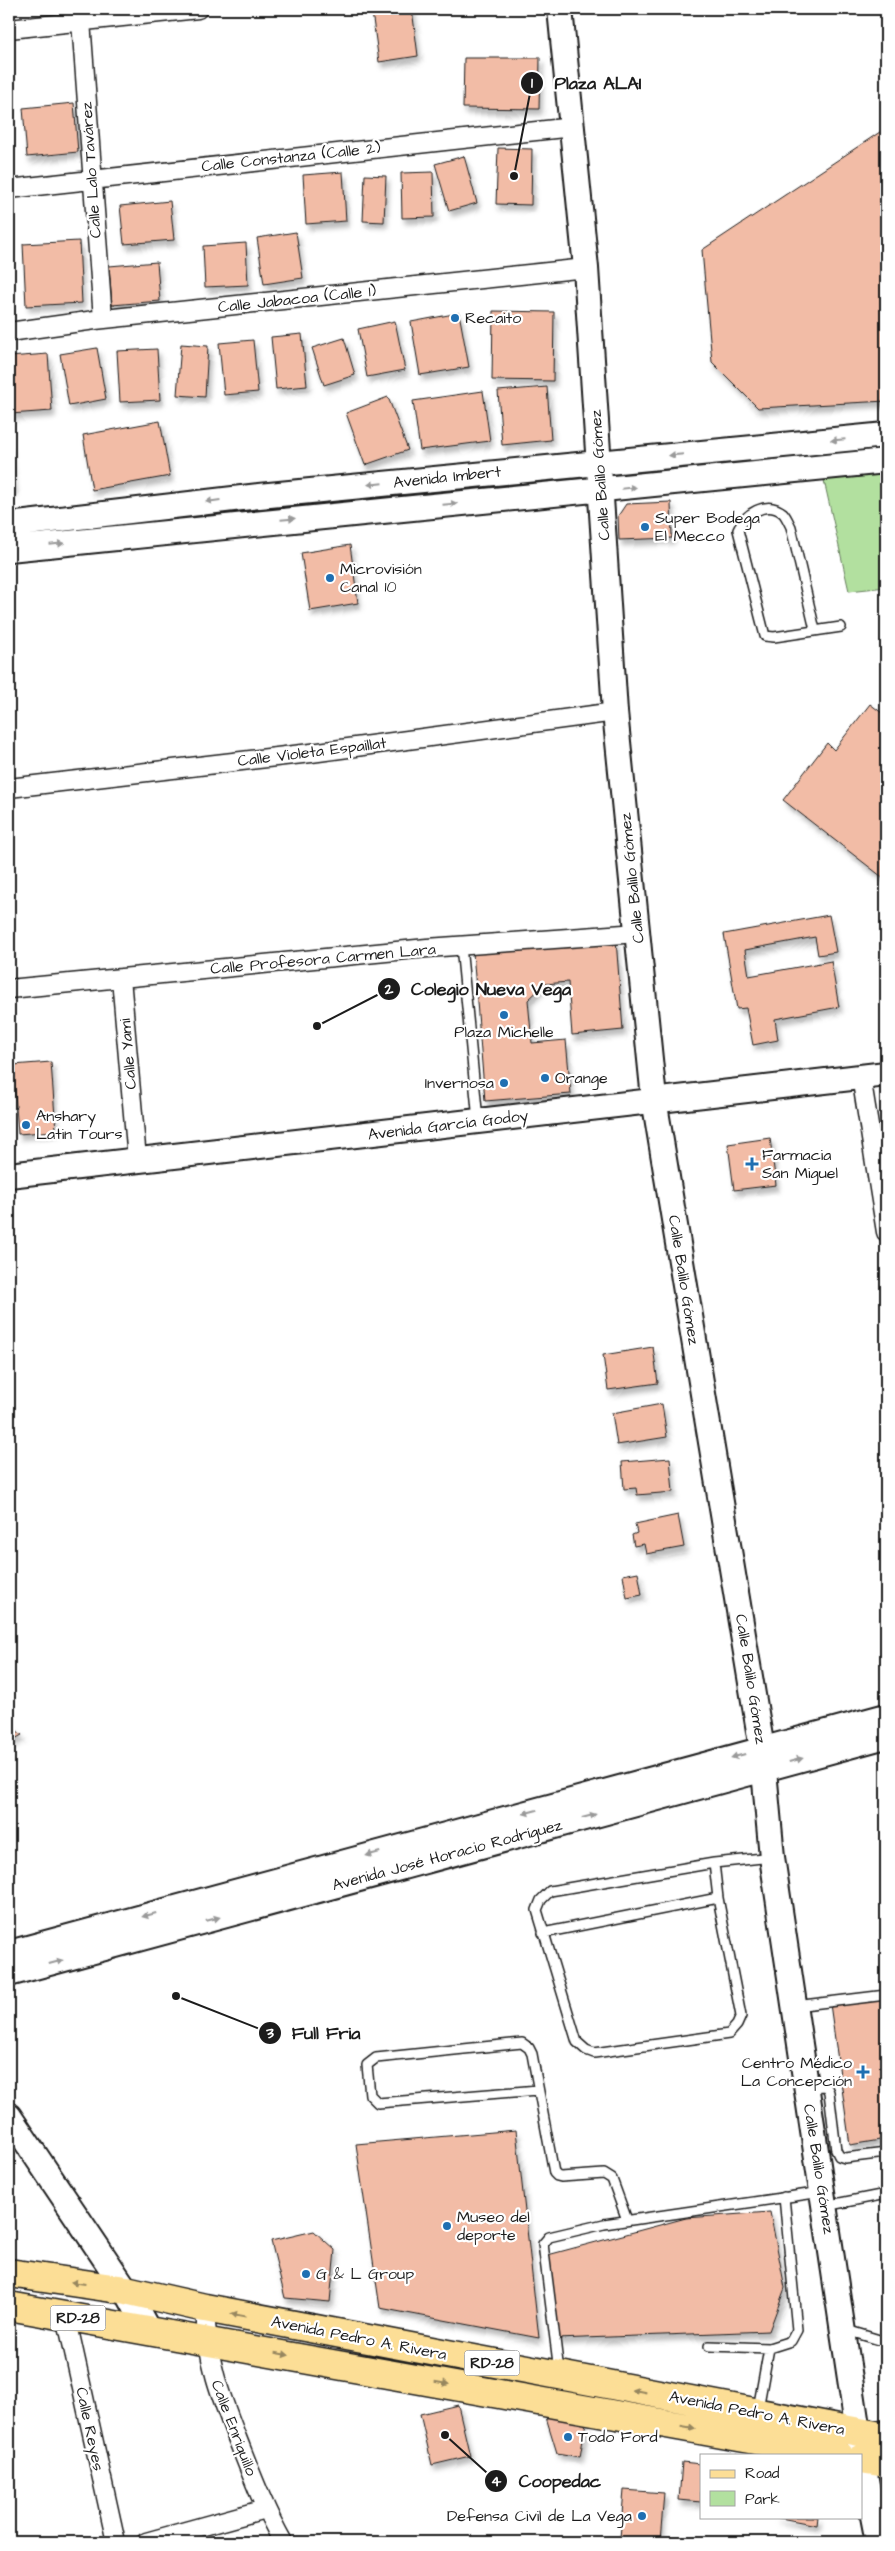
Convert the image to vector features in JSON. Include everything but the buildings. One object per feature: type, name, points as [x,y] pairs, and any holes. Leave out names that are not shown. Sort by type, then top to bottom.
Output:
[{"type":"main road","name":"Avenida Pedro A. Rivera","points":[[9,2273],[126,2290],[205,2308],[886,2437]]},
{"type":"main road","name":"Avenida Pedro A. Rivera","points":[[9,2306],[834,2454]]},
{"type":"street","points":[[9,29],[198,9]]},
{"type":"street","name":"Calle Balilo Gómez","points":[[560,9],[574,127],[586,268],[615,712],[654,1099],[764,1759],[772,1857],[861,2454]]},
{"type":"street","name":"Calle Lalo Tavárez","points":[[81,21],[91,180],[103,320]]},
{"type":"street","name":"Calle Constanza (Calle 2)","points":[[9,189],[574,127]]},
{"type":"street","name":"Calle Jabacoa (Calle 1)","points":[[9,332],[103,320],[586,268]]},
{"type":"street","name":"Avenida Imbert","points":[[9,525],[259,496],[886,435]]},
{"type":"street","name":"Avenida Imbert","points":[[9,549],[262,522],[601,491],[886,461]]},
{"type":"street","points":[[259,496],[262,522]]},
{"type":"street","name":"Calle Violeta Espaillat","points":[[9,788],[311,753],[615,712]]},
{"type":"street","name":"Calle Profesora Carmen Lara","points":[[9,989],[462,946],[638,933]]},
{"type":"street","name":"Calle Yami","points":[[121,978],[137,1159]]},
{"type":"street","name":"Avenida García Godoy","points":[[9,1174],[479,1122],[654,1099],[886,1074]]},
{"type":"street","points":[[861,1076],[886,1232]]},
{"type":"street","name":"Avenida José Horacio Rodríguez","points":[[9,1974],[764,1759],[886,1716]]},
{"type":"street","name":"Avenida José Horacio Rodríguez","points":[[9,1953],[764,1759],[886,1736]]},
{"type":"street","points":[[9,2116],[126,2290],[148,2330]]},
{"type":"street","name":"Calle Enriquillo","points":[[205,2308],[206,2340],[215,2383],[264,2508],[283,2542]]},
{"type":"street","name":"Calle Reyes","points":[[66,2316],[116,2542]]},
{"type":"street","name":"Calle Balilo Gómez","points":[[862,2459],[878,2542]]},
{"type":"street","points":[[146,2542],[264,2508]]},
{"type":"lane","points":[[815,630],[784,513],[773,509],[752,511],[742,520],[738,530],[765,636],[774,637],[841,627]]},
{"type":"lane","points":[[462,946],[479,1122]]},
{"type":"lane","points":[[714,1863],[718,1898],[741,2016],[737,2026],[729,2034],[594,2053],[586,2050],[578,2042],[543,1933],[537,1910],[541,1900],[550,1891],[714,1863],[772,1857]]},
{"type":"lane","points":[[543,1933],[718,1898]]},
{"type":"lane","points":[[795,2006],[886,1995]]},
{"type":"lane","points":[[538,2090],[378,2103],[370,2095],[366,2066],[376,2058],[522,2043],[529,2048],[532,2054],[557,2176],[604,2174],[609,2176],[627,2220]]},
{"type":"lane","points":[[807,2087],[826,2086],[829,2092],[836,2150],[839,2156],[845,2158],[886,2153]]},
{"type":"lane","points":[[560,2375],[543,2244],[549,2237],[627,2220],[784,2198],[824,2199],[886,2194]]},
{"type":"lane","points":[[709,2346],[769,2348],[791,2341],[797,2330],[784,2198]]},
{"type":"lane","points":[[843,2329],[886,2342]]},
{"type":"lane","points":[[757,2413],[769,2348]]},
{"type":"green space","points":[[886,439],[886,455],[609,483],[609,468]]},
{"type":"green space","points":[[589,468],[591,484],[268,515],[266,499]]},
{"type":"green space","points":[[886,470],[886,587],[849,591],[823,476]]},
{"type":"place","name":"Plaza ALAI","points":[[514,176]]},
{"type":"place","name":"Recaito","points":[[455,318]]},
{"type":"place","name":"Super Bodega El Mecco","points":[[645,527]]},
{"type":"place","name":"Microvisión Canal 10","points":[[330,578]]},
{"type":"place","name":"Plaza Michelle","points":[[504,1015]]},
{"type":"place","name":"Colegio Nueva Vega","points":[[317,1026]]},
{"type":"place","name":"Orange","points":[[545,1078]]},
{"type":"place","name":"Invernosa","points":[[504,1083]]},
{"type":"place","name":"Anshary Latin Tours","points":[[26,1125]]},
{"type":"place","name":"Farmacia San Miguel","points":[[752,1164]]},
{"type":"place","name":"Full Fria","points":[[176,1996]]},
{"type":"place","name":"Centro Médico La Concepción","points":[[863,2072]]},
{"type":"place","name":"Museo del deporte","points":[[447,2226]]},
{"type":"place","name":"G & L Group","points":[[306,2274]]},
{"type":"place","name":"Coopedac","points":[[445,2435]]},
{"type":"place","name":"Todo Ford","points":[[568,2437]]},
{"type":"place","name":"Defensa Civil de La Vega","points":[[642,2516]]}]
